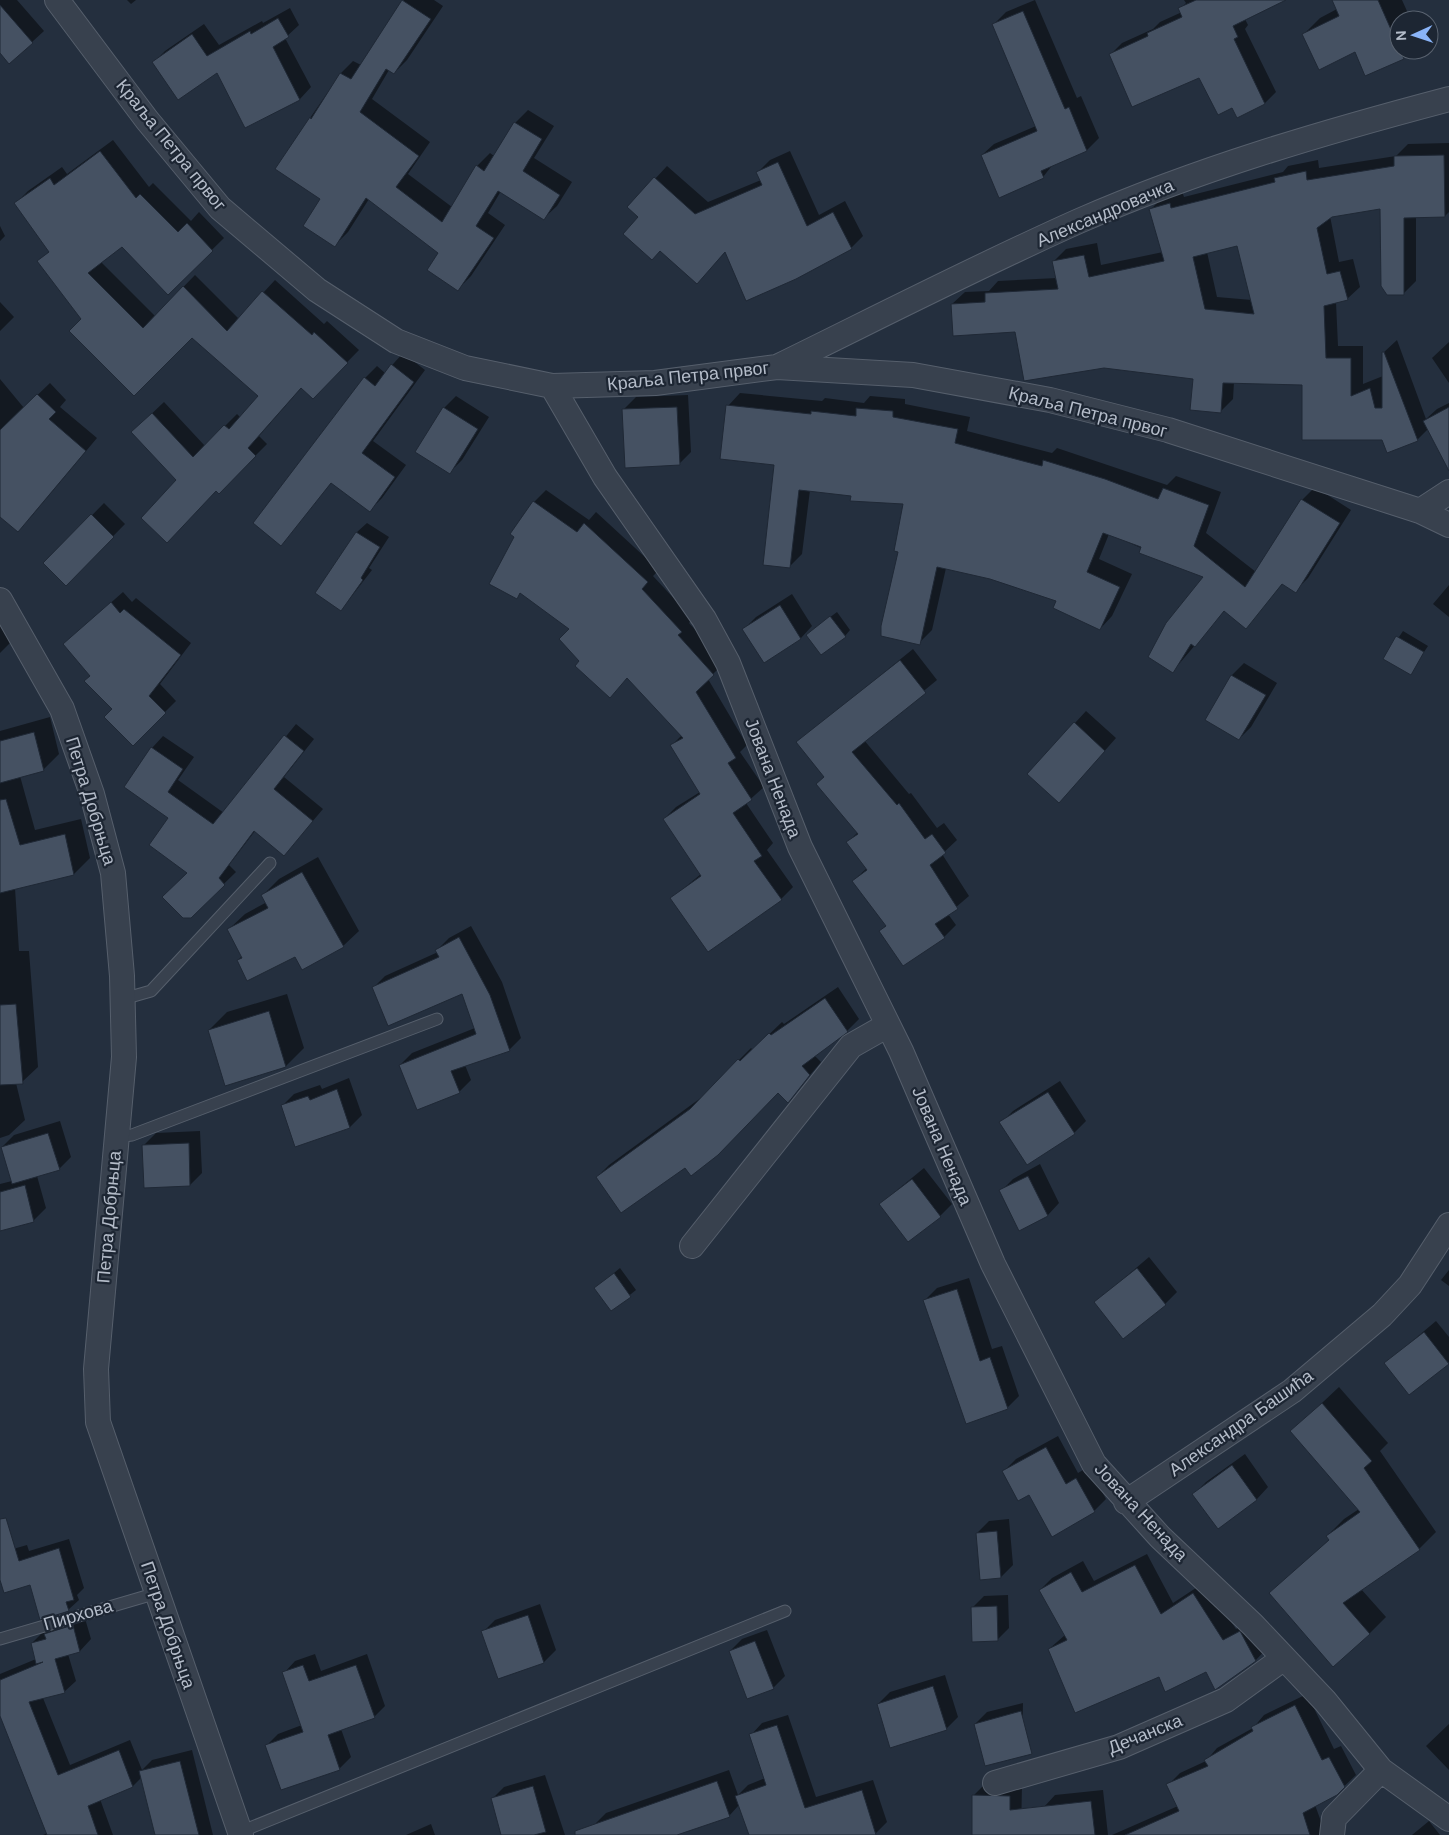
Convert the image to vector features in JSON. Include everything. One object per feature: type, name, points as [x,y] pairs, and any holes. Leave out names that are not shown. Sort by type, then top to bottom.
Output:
[{"type":"street","name":"Краља Петра првог","points":[[57,0],[147,120],[220,208],[317,290],[396,341],[465,368],[552,386],[655,383],[777,367],[914,375],[1050,400],[1168,430],[1420,511],[1449,525]]},
{"type":"street","name":"Александровачка","points":[[777,367],[1080,221],[1204,173],[1344,126],[1449,99]]},
{"type":"street","name":"Јована Ненада","points":[[552,386],[604,477],[704,619],[728,663],[800,847],[888,1025],[993,1264],[1094,1464],[1126,1502],[1325,1701],[1380,1770],[1449,1819]]},
{"type":"street","points":[[1420,511],[1449,492]]},
{"type":"street","name":"Петра Добрњца","points":[[0,600],[62,709],[92,794],[113,873],[123,1000],[124,1057],[96,1368],[98,1422],[240,1834]]},
{"type":"street","points":[[692,1246],[851,1046],[888,1025]]},
{"type":"street","name":"Александра Башића","points":[[1126,1502],[1292,1391],[1382,1315],[1410,1285],[1449,1225]]},
{"type":"street","name":"Дечанска","points":[[995,1783],[1119,1747],[1226,1700],[1284,1658]]},
{"type":"street","points":[[1332,1835],[1334,1818],[1380,1770]]},
{"type":"lane","points":[[123,1000],[151,991],[270,862]]},
{"type":"lane","points":[[116,1137],[132,1134],[437,1019]]},
{"type":"lane","name":"Пирхова","points":[[0,1639],[157,1592]]},
{"type":"lane","points":[[240,1834],[785,1611]]},
{"type":"building","points":[[402,0],[431,19],[394,74],[386,69],[360,112],[419,156],[396,187],[442,222],[476,165],[484,171],[514,122],[542,139],[523,171],[560,195],[544,220],[498,191],[476,226],[494,238],[458,291],[427,270],[438,253],[366,198],[335,247],[303,226],[320,199],[275,169],[310,117],[311,119],[340,73],[351,79]]},
{"type":"building","points":[[1196,0],[1286,0],[1233,26],[1238,37],[1234,39],[1265,104],[1237,118],[1232,108],[1218,115],[1199,78],[1132,107],[1109,54],[1148,36],[1147,33],[1182,17],[1178,8]]},
{"type":"building","points":[[1332,0],[1378,0],[1389,25],[1389,60],[1402,60],[1365,76],[1355,52],[1319,70],[1302,34],[1339,16]]},
{"type":"building","points":[[0,5],[33,43],[9,64],[0,53]]},
{"type":"building","points":[[1023,11],[1065,109],[1069,107],[1087,151],[1041,171],[1044,178],[999,198],[981,155],[1037,131],[992,24]]},
{"type":"building","points":[[278,18],[289,37],[273,47],[300,100],[245,128],[217,73],[178,100],[152,62],[192,34],[207,56],[250,31],[251,34]]},
{"type":"building","points":[[100,151],[136,198],[140,194],[178,232],[187,223],[213,251],[168,295],[122,247],[88,273],[143,328],[183,286],[227,331],[262,291],[312,335],[314,332],[348,363],[313,399],[301,388],[248,448],[256,456],[219,494],[216,491],[167,543],[141,518],[176,480],[131,432],[152,413],[193,457],[224,425],[229,429],[258,396],[192,338],[134,396],[69,331],[81,319],[37,261],[49,252],[14,203],[50,178],[54,185]]},
{"type":"building","points":[[1444,155],[1445,217],[1404,218],[1404,295],[1387,295],[1381,286],[1380,209],[1332,217],[1317,228],[1327,274],[1340,271],[1348,300],[1324,306],[1326,358],[1351,358],[1351,396],[1370,388],[1375,408],[1382,408],[1382,352],[1384,352],[1418,441],[1387,453],[1382,440],[1302,440],[1302,385],[1223,383],[1221,413],[1190,410],[1193,379],[1104,368],[1024,381],[1015,332],[953,336],[951,304],[985,302],[985,293],[1058,289],[1052,261],[1084,255],[1089,277],[1164,261],[1149,209],[1170,203],[1171,208],[1275,182],[1274,178],[1306,171],[1307,180],[1394,166],[1394,156]],"holes":[[[1237,246],[1254,314],[1205,309],[1193,257]]]},
{"type":"building","points":[[778,162],[807,226],[833,212],[852,249],[796,279],[746,301],[725,252],[697,284],[660,251],[652,260],[623,234],[638,217],[627,207],[654,177],[695,214],[762,185],[756,172]]},
{"type":"building","points":[[391,364],[414,382],[362,453],[395,477],[370,512],[331,483],[281,546],[253,523],[364,377],[375,386]]},
{"type":"building","points":[[37,394],[56,412],[49,419],[86,451],[18,532],[0,517],[0,430]]},
{"type":"building","points":[[726,405],[811,414],[811,411],[856,416],[856,408],[893,411],[893,417],[958,429],[955,443],[1042,466],[1043,460],[1105,479],[1158,499],[1163,488],[1209,505],[1194,546],[1245,587],[1301,499],[1340,523],[1296,593],[1282,584],[1246,629],[1224,611],[1195,647],[1191,644],[1173,673],[1148,657],[1166,623],[1203,577],[1139,553],[1141,547],[1103,533],[1087,572],[1120,587],[1100,630],[1053,608],[1056,601],[990,579],[937,567],[920,645],[881,636],[881,626],[898,552],[894,551],[903,504],[850,501],[851,496],[799,490],[790,568],[763,565],[774,465],[720,459]]},
{"type":"building","points":[[443,407],[478,429],[450,474],[415,452]]},
{"type":"building","points":[[677,407],[680,465],[625,468],[622,409]]},
{"type":"building","points":[[1449,407],[1449,471],[1423,421]]},
{"type":"building","points":[[533,501],[577,532],[584,523],[648,582],[642,589],[682,632],[678,635],[714,675],[696,692],[736,758],[728,763],[752,800],[733,813],[762,856],[754,861],[782,900],[708,952],[670,898],[701,876],[663,819],[700,794],[670,745],[683,738],[627,678],[610,698],[575,666],[579,661],[559,639],[569,629],[520,593],[517,599],[489,584],[514,537],[510,534]]},
{"type":"building","points":[[91,514],[114,537],[66,586],[43,563]]},
{"type":"building","points":[[356,532],[380,547],[361,578],[363,580],[341,611],[315,593]]},
{"type":"building","points":[[111,602],[120,613],[124,609],[181,655],[149,696],[166,713],[133,746],[104,717],[112,709],[84,681],[90,676],[63,644]]},
{"type":"building","points":[[780,605],[801,639],[764,663],[742,629]]},
{"type":"building","points":[[830,616],[846,637],[821,655],[806,635]]},
{"type":"building","points":[[1396,636],[1424,652],[1411,675],[1383,659]]},
{"type":"building","points":[[900,660],[926,693],[852,752],[897,805],[899,803],[925,839],[932,834],[946,853],[930,865],[958,909],[935,924],[945,938],[903,966],[879,931],[886,926],[852,881],[867,870],[846,842],[858,834],[816,784],[824,777],[796,742]]},
{"type":"building","points":[[1231,675],[1266,695],[1239,740],[1205,720]]},
{"type":"building","points":[[1074,722],[1105,751],[1059,803],[1027,774]]},
{"type":"building","points":[[34,732],[44,771],[0,783],[0,741]]},
{"type":"building","points":[[284,735],[304,751],[274,789],[313,821],[284,856],[254,831],[219,878],[225,885],[191,918],[183,918],[162,897],[187,873],[149,845],[168,818],[124,787],[151,747],[183,769],[168,792],[213,824]]},
{"type":"building","points":[[6,799],[20,845],[65,834],[74,875],[0,893],[0,800]]},
{"type":"building","points":[[302,872],[344,947],[302,970],[295,957],[247,981],[237,960],[242,958],[227,929],[268,908],[261,895]]},
{"type":"building","points":[[459,937],[490,995],[510,1051],[451,1071],[460,1093],[417,1110],[399,1065],[476,1034],[462,994],[388,1026],[372,987],[439,957],[435,950]]},
{"type":"building","points":[[825,998],[848,1032],[802,1066],[810,1075],[788,1103],[778,1093],[718,1155],[691,1176],[685,1168],[621,1213],[596,1177],[690,1109],[738,1059],[740,1061],[769,1033],[771,1035]]},
{"type":"building","points":[[16,1004],[23,1084],[0,1085],[0,1005]]},
{"type":"building","points":[[269,1011],[286,1067],[225,1086],[208,1030]]},
{"type":"building","points":[[337,1089],[350,1128],[295,1147],[281,1105],[308,1096],[310,1100]]},
{"type":"building","points":[[1048,1092],[1075,1134],[1027,1165],[999,1122]]},
{"type":"building","points":[[48,1133],[60,1170],[12,1184],[1,1147]]},
{"type":"building","points":[[189,1143],[190,1186],[144,1188],[142,1145]]},
{"type":"building","points":[[1028,1176],[1048,1216],[1019,1231],[999,1190]]},
{"type":"building","points":[[912,1179],[941,1217],[908,1242],[879,1204]]},
{"type":"building","points":[[25,1185],[34,1222],[0,1231],[0,1192]]},
{"type":"building","points":[[1137,1268],[1166,1305],[1123,1339],[1094,1302]]},
{"type":"building","points":[[614,1273],[631,1297],[611,1311],[594,1288]]},
{"type":"building","points":[[957,1289],[980,1361],[990,1357],[1008,1409],[966,1424],[923,1300]]},
{"type":"building","points":[[1424,1332],[1449,1364],[1409,1395],[1384,1363]]},
{"type":"building","points":[[1322,1403],[1372,1461],[1364,1468],[1420,1550],[1343,1603],[1370,1634],[1333,1667],[1269,1593],[1329,1540],[1326,1536],[1360,1512],[1290,1431]]},
{"type":"building","points":[[1046,1447],[1066,1484],[1076,1478],[1095,1512],[1052,1537],[1029,1495],[1018,1501],[1002,1471]]},
{"type":"building","points":[[1232,1465],[1257,1500],[1218,1529],[1192,1494]]},
{"type":"building","points":[[6,1518],[19,1561],[59,1548],[74,1600],[66,1602],[69,1611],[40,1620],[30,1585],[4,1593],[0,1580],[0,1519]]},
{"type":"building","points":[[997,1531],[1001,1578],[980,1580],[976,1533]]},
{"type":"building","points":[[1135,1565],[1161,1614],[1193,1593],[1223,1640],[1240,1631],[1256,1661],[1215,1690],[1206,1672],[1165,1692],[1159,1677],[1075,1713],[1048,1649],[1067,1640],[1039,1590],[1071,1572],[1082,1592]]},
{"type":"building","points":[[997,1606],[998,1641],[972,1642],[971,1607]]},
{"type":"building","points":[[528,1615],[544,1663],[498,1679],[481,1631]]},
{"type":"building","points":[[73,1625],[80,1652],[55,1659],[65,1693],[29,1702],[58,1775],[119,1750],[133,1787],[88,1806],[98,1835],[47,1835],[0,1716],[0,1680],[43,1662],[36,1664],[31,1643],[46,1639],[44,1634]]},
{"type":"building","points":[[755,1641],[774,1689],[747,1699],[729,1651]]},
{"type":"building","points":[[303,1665],[309,1681],[356,1665],[375,1718],[328,1735],[340,1770],[281,1790],[265,1745],[303,1732],[282,1672]]},
{"type":"building","points":[[933,1686],[947,1730],[890,1748],[877,1704]]},
{"type":"building","points":[[1295,1705],[1322,1760],[1329,1757],[1345,1787],[1337,1795],[1303,1813],[1310,1835],[1125,1835],[1179,1811],[1166,1784],[1208,1766],[1204,1760],[1253,1731],[1251,1727]]},
{"type":"building","points":[[1021,1711],[1032,1754],[985,1766],[974,1724]]},
{"type":"building","points":[[777,1725],[805,1808],[862,1790],[876,1835],[749,1835],[735,1796],[766,1785],[749,1734]]},
{"type":"building","points":[[180,1761],[199,1835],[155,1835],[139,1771]]},
{"type":"building","points":[[717,1781],[730,1817],[677,1835],[575,1835],[575,1831]]},
{"type":"building","points":[[533,1786],[546,1832],[534,1835],[501,1835],[491,1798]]},
{"type":"building","points":[[972,1795],[1010,1796],[1010,1810],[1091,1801],[1095,1835],[972,1835]]}]
